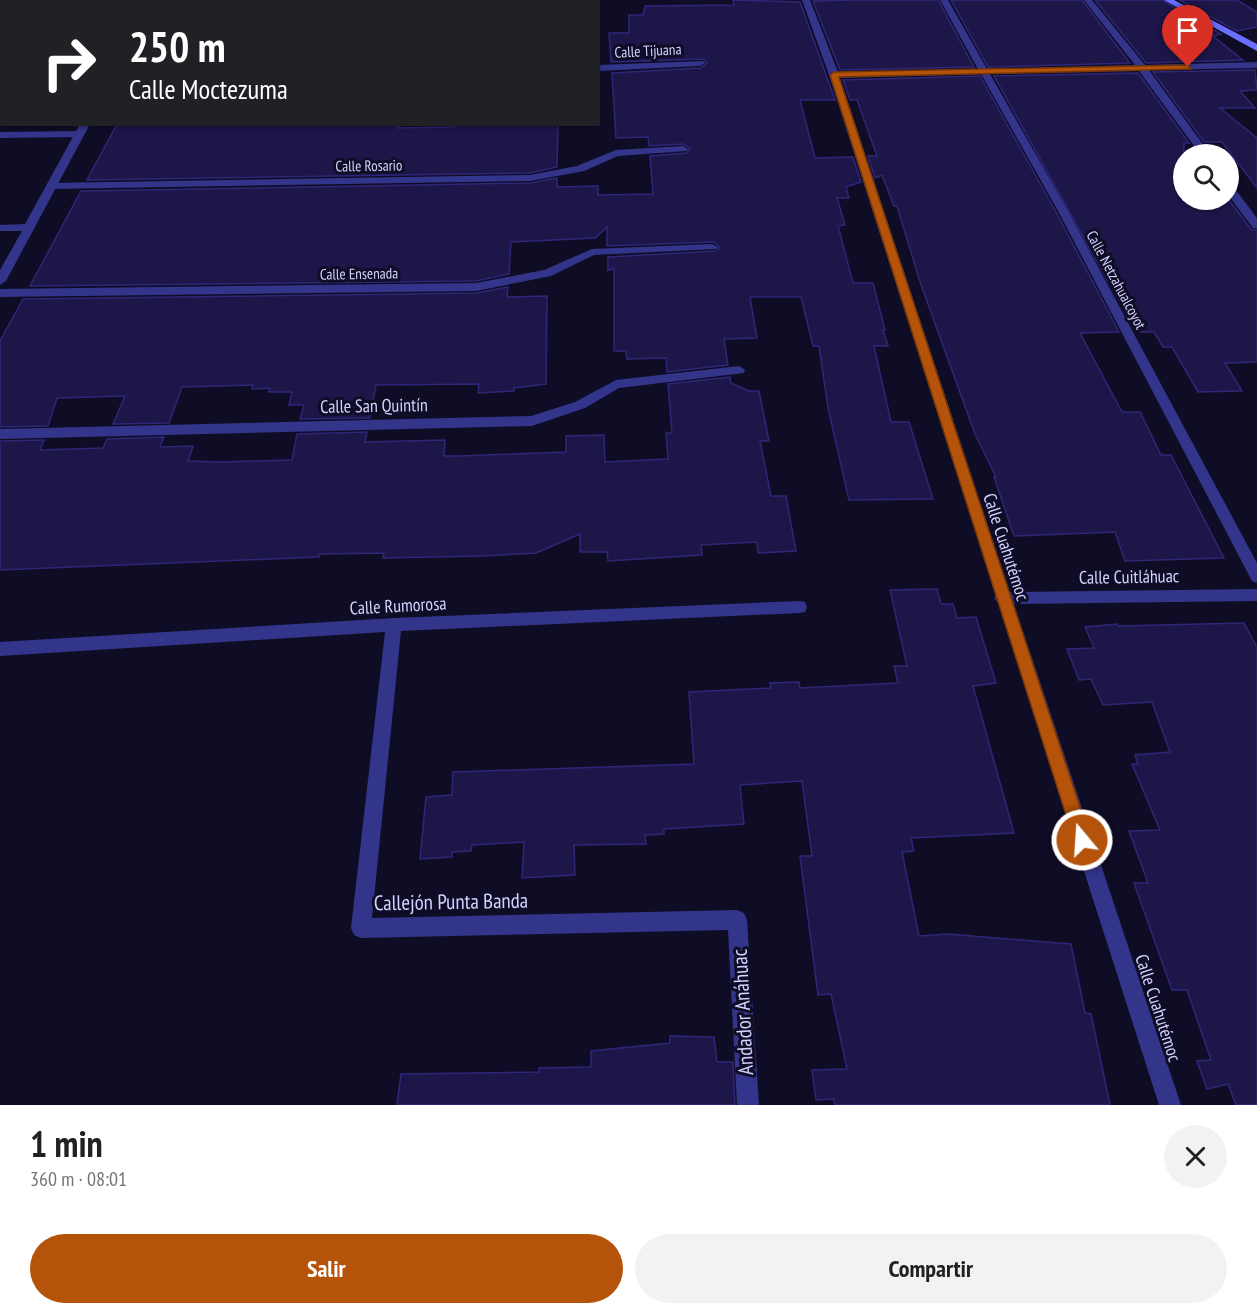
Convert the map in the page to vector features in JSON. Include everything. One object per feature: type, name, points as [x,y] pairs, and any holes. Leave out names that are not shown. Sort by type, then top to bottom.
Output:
[{"type":"main road","points":[[1168,0],[1257,48]]},
{"type":"street","name":"Calle Cuahutémoc","points":[[806,0],[834,75],[1002,598],[1170,1105]]},
{"type":"street","name":"Calle Netzahualcoyot","points":[[944,0],[1063,212],[1257,577]]},
{"type":"street","points":[[1088,0],[1143,69],[1198,144]]},
{"type":"street","name":"Calle Tijuana","points":[[600,68],[700,63]]},
{"type":"street","points":[[834,75],[1143,69],[1257,64]]},
{"type":"street","points":[[0,135],[82,129]]},
{"type":"street","points":[[0,281],[82,129]]},
{"type":"street","name":"Calle Rosario","points":[[52,186],[530,178],[580,169],[616,153],[682,149]]},
{"type":"street","points":[[1239,202],[1257,226]]},
{"type":"street","points":[[0,228],[29,227]]},
{"type":"street","name":"Calle Ensenada","points":[[0,293],[476,287],[547,273],[592,252],[712,247]]},
{"type":"street","name":"Calle San Quintín","points":[[0,434],[532,421],[580,405],[616,384],[740,370]]},
{"type":"street","name":"Calle Cuitláhuac","points":[[1002,598],[1257,595]]},
{"type":"street","name":"Calle Rumorosa","points":[[0,649],[394,625],[799,607]]},
{"type":"street","name":"Callejón Punta Banda","points":[[394,625],[361,928],[737,920]]},
{"type":"street","name":"Andador Anáhuac","points":[[737,920],[748,1105]]},
{"type":"building","points":[[733,0],[800,2],[835,100],[800,100],[815,158],[853,157],[861,182],[846,187],[849,198],[837,198],[845,225],[838,226],[853,283],[873,283],[888,346],[874,346],[891,422],[909,422],[933,499],[849,500],[828,408],[819,346],[813,346],[801,297],[750,297],[757,338],[724,339],[728,365],[667,372],[666,358],[627,359],[626,351],[614,351],[614,269],[608,270],[608,257],[716,251],[720,247],[713,242],[607,246],[607,227],[595,238],[511,242],[509,274],[476,281],[30,286],[81,191],[530,183],[557,178],[557,187],[598,186],[598,195],[653,194],[650,156],[687,153],[690,148],[683,144],[649,146],[648,137],[616,138],[612,73],[700,68],[707,63],[703,59],[611,62],[609,33],[629,33],[629,15],[643,15],[645,6],[734,5]]},
{"type":"building","points":[[938,0],[974,67],[840,70],[813,1]]},
{"type":"building","points":[[951,0],[1082,0],[1130,63],[988,67]]},
{"type":"building","points":[[1095,0],[1162,0],[1221,34],[1213,36],[1243,60],[1146,63]]},
{"type":"building","points":[[1179,0],[1237,0],[1257,12],[1257,27],[1237,31]]},
{"type":"building","points":[[1255,70],[1257,90],[1240,91],[1255,108],[1220,108],[1257,138],[1257,188],[1239,164],[1239,144],[1204,142],[1153,72]]},
{"type":"building","points":[[1138,73],[1189,143],[1173,144],[1173,210],[1237,210],[1251,229],[1257,231],[1257,362],[1225,363],[1242,391],[1198,392],[1172,347],[1163,347],[1154,332],[1136,332],[994,76]]},
{"type":"building","points":[[980,76],[1056,212],[1119,332],[1080,333],[1122,412],[1140,412],[1161,455],[1171,455],[1224,558],[1125,561],[1115,532],[1014,536],[994,477],[996,477],[975,434],[920,282],[897,206],[894,206],[882,175],[875,178],[868,156],[877,156],[857,100],[850,100],[843,80]]},
{"type":"building","points":[[116,126],[399,126],[398,128],[558,126],[557,167],[530,173],[87,180]]},
{"type":"building","points":[[508,287],[507,297],[547,296],[546,384],[514,388],[514,391],[478,393],[479,384],[376,385],[370,418],[300,419],[304,405],[289,405],[292,392],[269,392],[270,388],[252,389],[253,385],[182,387],[169,423],[113,424],[125,396],[57,398],[48,426],[0,427],[0,341],[23,299],[476,293]]},
{"type":"building","points":[[730,377],[731,383],[749,391],[759,391],[769,441],[760,441],[771,496],[786,496],[796,551],[758,553],[757,542],[701,545],[702,555],[608,561],[607,552],[580,552],[580,534],[536,553],[383,558],[384,553],[320,554],[319,557],[0,570],[0,441],[44,440],[40,450],[103,448],[107,439],[164,437],[160,447],[193,446],[188,461],[221,462],[292,460],[297,434],[367,432],[365,442],[445,440],[444,456],[566,452],[566,436],[604,435],[605,462],[668,459],[666,433],[672,433],[668,384]]},
{"type":"building","points":[[937,589],[941,604],[953,604],[957,618],[976,617],[996,683],[973,686],[1014,833],[911,838],[914,851],[902,852],[919,936],[947,934],[1071,944],[1085,1013],[1091,1014],[1110,1105],[835,1105],[834,1099],[816,1100],[812,1070],[847,1069],[831,994],[818,995],[800,856],[812,856],[802,781],[740,785],[744,824],[664,829],[664,834],[645,835],[646,844],[574,845],[575,875],[522,878],[524,842],[472,845],[471,851],[452,852],[452,857],[420,859],[426,797],[452,795],[453,772],[694,764],[689,692],[771,688],[770,683],[799,682],[800,688],[898,683],[894,666],[907,666],[890,590]]},
{"type":"building","points":[[1244,623],[1257,647],[1257,1105],[1236,1105],[1228,1084],[1207,1089],[1197,1061],[1211,1060],[1187,990],[1172,990],[1134,883],[1148,883],[1129,831],[1160,830],[1132,764],[1138,764],[1135,755],[1170,752],[1152,702],[1103,705],[1091,679],[1079,680],[1067,649],[1094,648],[1085,627],[1117,624],[1118,626]]},
{"type":"building","points":[[670,1036],[714,1037],[717,1062],[733,1062],[735,1105],[397,1105],[401,1074],[539,1072],[539,1068],[591,1067],[591,1051],[670,1043]]},
{"type":"route","points":[[1082,840],[834,75],[1188,67]]}]
